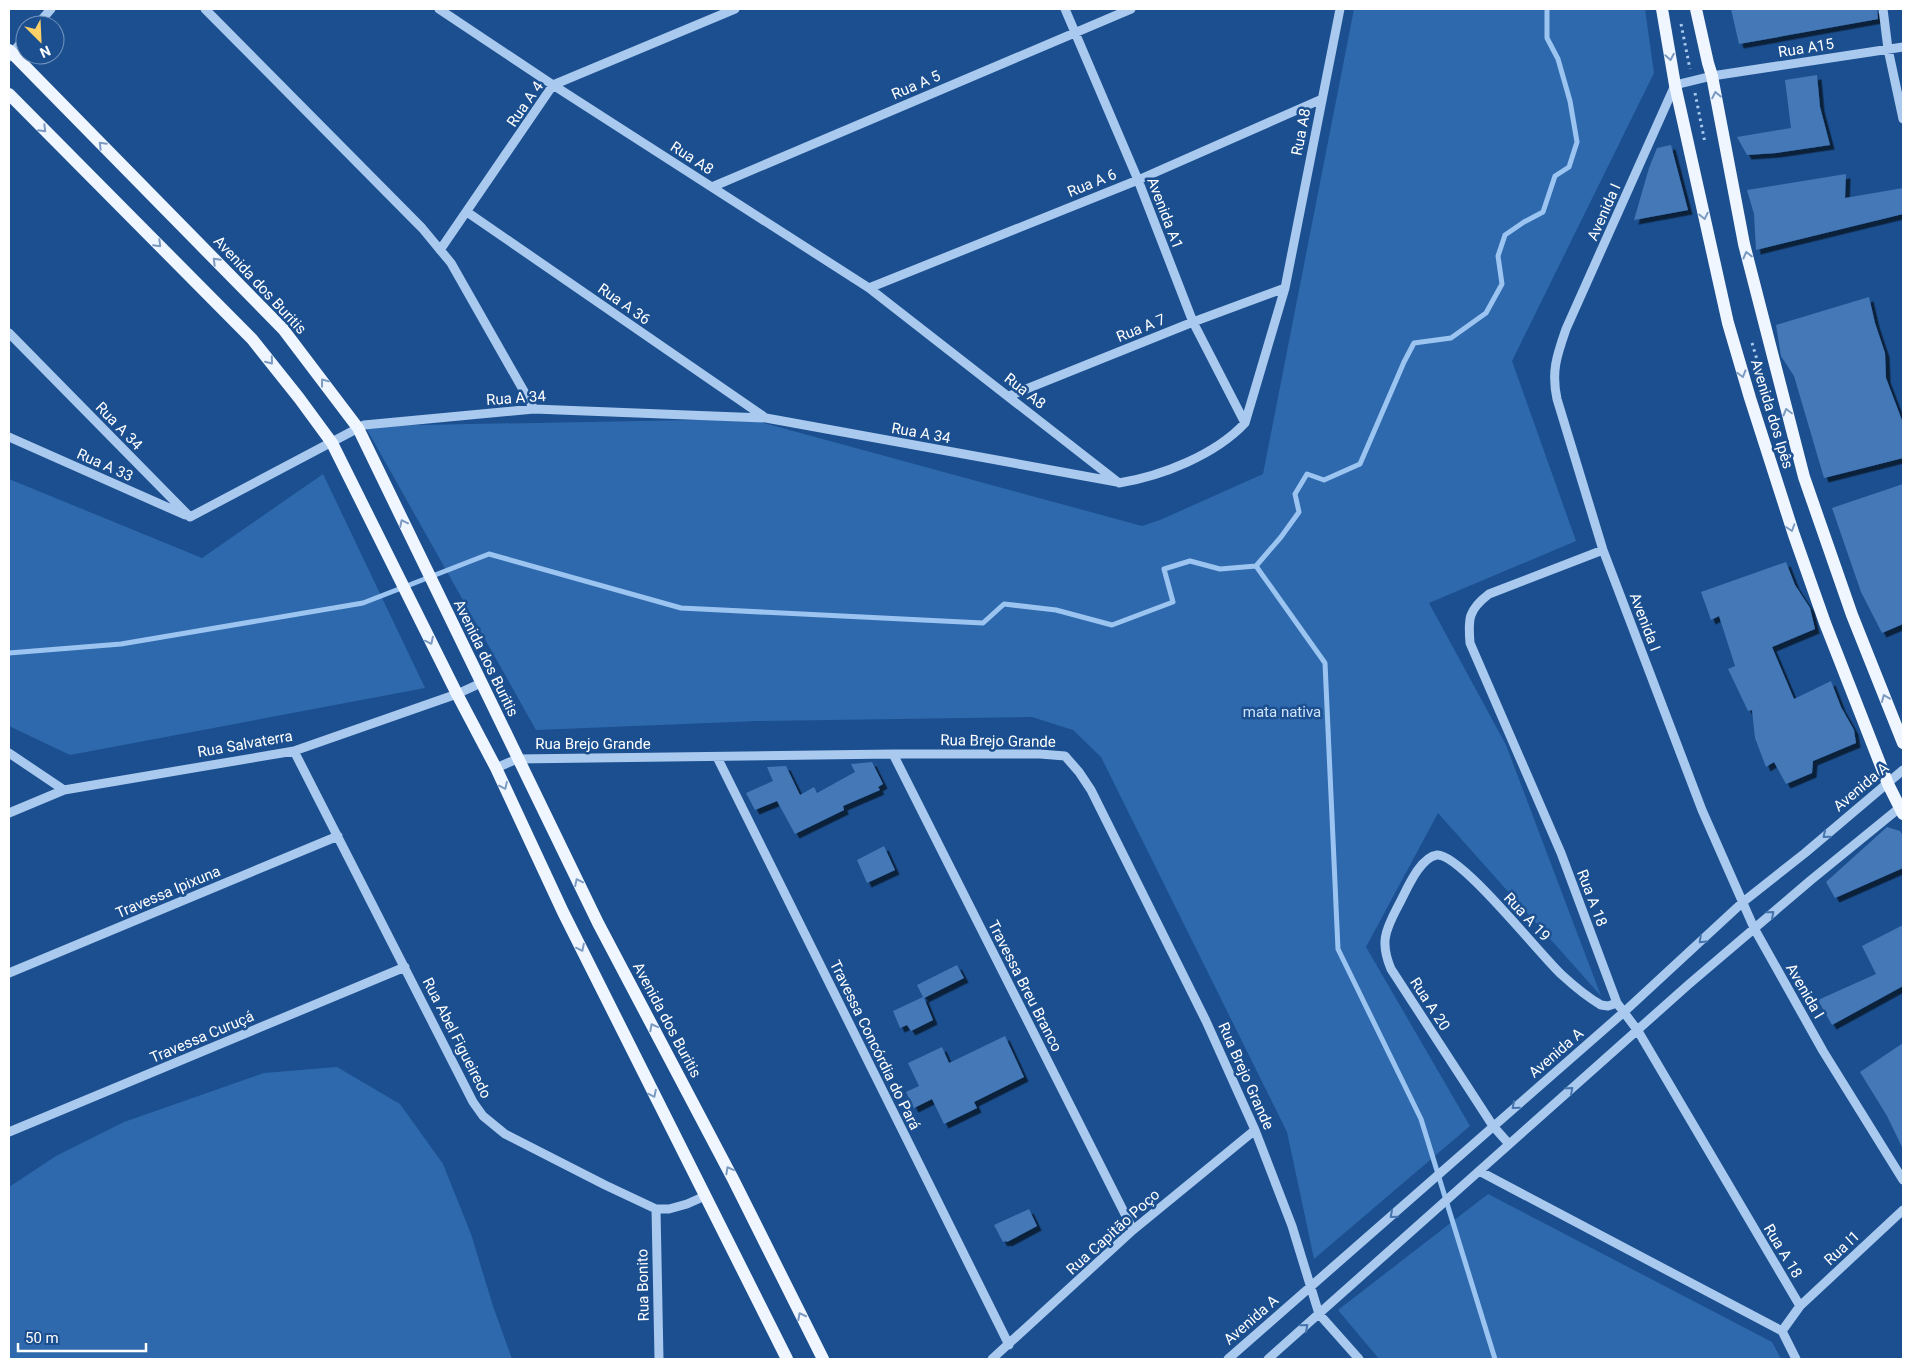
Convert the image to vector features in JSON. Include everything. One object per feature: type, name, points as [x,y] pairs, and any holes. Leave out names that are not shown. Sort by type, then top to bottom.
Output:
[{"type":"main road","name":"Avenida dos Ipês","points":[[1662,9],[1676,85],[1728,323],[1750,398],[1794,535],[1825,623],[1888,784],[1902,809]]},
{"type":"main road","name":"Avenida dos Ipês","points":[[1696,9],[1712,76],[1744,244],[1804,477],[1852,615],[1903,744]]},
{"type":"main road","name":"Avenida dos Buritis","points":[[10,54],[283,329],[358,428],[598,923],[733,1179],[823,1359]]},
{"type":"main road","points":[[9,94],[252,339],[300,398],[332,443],[496,768],[563,912],[787,1359]]},
{"type":"street","points":[[205,9],[422,228],[451,263],[534,408]]},
{"type":"street","name":"Rua A8","points":[[439,9],[553,85],[869,288],[1119,483]]},
{"type":"street","name":"Rua A 4","points":[[440,250],[553,85],[735,9]]},
{"type":"street","name":"Avenida A1","points":[[1065,9],[1138,180],[1193,322],[1245,423]]},
{"type":"street","name":"Rua A 5","points":[[712,187],[1131,9]]},
{"type":"street","name":"Rua A8","points":[[1245,423],[1284,288],[1340,9]]},
{"type":"street","points":[[1883,9],[1888,49],[1903,119]]},
{"type":"street","name":"Rua A15","points":[[1712,76],[1903,47]]},
{"type":"street","points":[[1676,85],[1712,76]]},
{"type":"street","name":"Avenida I","points":[[1676,85],[1566,329],[1555,361],[1553,382],[1556,399],[1603,550],[1702,810],[1754,928],[1823,1051],[1903,1180]]},
{"type":"street","name":"Rua A 6","points":[[869,288],[1138,180],[1322,99]]},
{"type":"street","name":"Rua A 36","points":[[467,212],[766,418]]},
{"type":"street","name":"Rua A 7","points":[[1009,396],[1193,322],[1284,288]]},
{"type":"street","name":"Rua A 34","points":[[9,333],[190,518],[364,425],[534,408],[766,418],[1119,483]]},
{"type":"street","points":[[1119,483],[1140,479],[1212,450],[1233,436],[1245,423]]},
{"type":"street","name":"Rua A 33","points":[[9,437],[190,518]]},
{"type":"street","name":"Rua A 18","points":[[1603,550],[1489,594],[1477,603],[1470,614],[1470,643],[1560,853],[1617,1003],[1638,1031],[1800,1306]]},
{"type":"street","name":"Rua Salvaterra","points":[[9,813],[64,790],[294,750],[457,694],[481,683]]},
{"type":"street","name":"Rua Abel Figueiredo","points":[[294,750],[473,1102],[483,1116],[505,1134],[656,1209]]},
{"type":"street","points":[[9,753],[64,790]]},
{"type":"street","name":"Rua Brejo Grande","points":[[496,768],[517,758],[893,754],[1040,754],[1065,756],[1091,790],[1206,1021],[1255,1130],[1292,1226],[1320,1314]]},
{"type":"street","name":"Travessa Breu Branco","points":[[893,754],[1133,1230]]},
{"type":"street","name":"Travessa Concórdia do Pará","points":[[717,757],[1009,1345]]},
{"type":"street","name":"Avenida A","points":[[1228,1359],[1624,1012],[1743,902],[1903,770]]},
{"type":"street","points":[[1268,1359],[1754,928],[1902,809]]},
{"type":"street","name":"Travessa Ipixuna","points":[[9,973],[338,836]]},
{"type":"street","name":"Rua A 19","points":[[1418,868],[1426,860],[1437,855],[1450,859],[1468,873],[1562,975],[1601,1005],[1608,1006],[1617,1003]]},
{"type":"street","name":"Rua A 20","points":[[1418,868],[1386,930],[1385,956],[1493,1126],[1509,1144]]},
{"type":"street","name":"Travessa Curuçá","points":[[9,1132],[405,967]]},
{"type":"street","name":"Rua Capitão Poço","points":[[992,1359],[1133,1230],[1255,1130]]},
{"type":"street","points":[[1479,1171],[1782,1332],[1796,1359]]},
{"type":"street","points":[[656,1209],[670,1209],[688,1204],[705,1196]]},
{"type":"street","name":"Rua Bonito","points":[[656,1209],[659,1359]]},
{"type":"street","name":"Rua I1","points":[[1782,1332],[1800,1306],[1903,1210]]},
{"type":"street","points":[[1320,1314],[1358,1359]]},
{"type":"green space","name":"mata nativa","points":[[1354,9],[1645,9],[1654,73],[1512,361],[1576,541],[1429,603],[1506,745],[1601,996],[1438,813],[1366,947],[1470,1126],[1314,1259],[1287,1132],[1101,757],[1073,730],[1032,717],[758,721],[536,730],[365,426],[749,419],[1142,526],[1160,520],[1263,474]]},
{"type":"green space","points":[[323,474],[425,688],[70,755],[9,726],[9,479],[202,558]]},
{"type":"green space","points":[[337,1067],[400,1104],[443,1164],[471,1234],[493,1306],[512,1359],[9,1359],[9,1187],[56,1156],[124,1122],[264,1073]]},
{"type":"green space","points":[[1488,1194],[1772,1342],[1781,1359],[1379,1359],[1338,1310]]},
{"type":"building","points":[[1731,9],[1877,9],[1878,19],[1739,44]]},
{"type":"building","points":[[1817,75],[1820,107],[1830,145],[1747,155],[1737,137],[1791,128],[1785,80]]},
{"type":"building","points":[[1671,145],[1688,210],[1634,220],[1649,168],[1657,148]]},
{"type":"building","points":[[1846,174],[1845,198],[1903,188],[1903,214],[1756,250],[1754,214],[1747,190]]},
{"type":"building","points":[[1869,297],[1885,353],[1886,378],[1903,423],[1903,458],[1824,478],[1794,376],[1781,356],[1776,325]]},
{"type":"building","points":[[1903,484],[1903,624],[1882,633],[1861,592],[1832,508]]},
{"type":"building","points":[[1786,562],[1795,585],[1810,608],[1815,629],[1772,647],[1794,699],[1831,681],[1841,707],[1854,730],[1856,743],[1813,761],[1812,773],[1786,784],[1774,762],[1766,767],[1755,738],[1752,710],[1748,711],[1728,669],[1735,666],[1719,616],[1711,620],[1701,592]]},
{"type":"building","points":[[872,762],[883,784],[878,787],[880,790],[843,806],[844,810],[795,834],[777,801],[755,810],[746,793],[773,781],[767,767],[786,766],[800,795],[814,787],[817,793],[855,772],[851,764]]},
{"type":"building","points":[[1887,827],[1900,831],[1903,836],[1903,868],[1835,898],[1826,882]]},
{"type":"building","points":[[884,846],[895,870],[867,883],[857,860]]},
{"type":"building","points":[[1903,925],[1903,986],[1832,1025],[1818,1000],[1876,974],[1862,946]]},
{"type":"building","points":[[957,965],[964,978],[924,998],[933,1020],[911,1031],[907,1025],[900,1028],[893,1011],[923,997],[917,985]]},
{"type":"building","points":[[1005,1036],[1024,1077],[974,1102],[977,1108],[944,1124],[932,1099],[914,1108],[906,1092],[919,1086],[908,1063],[942,1047],[949,1063]]},
{"type":"building","points":[[1903,1043],[1903,1149],[1887,1116],[1860,1072]]},
{"type":"building","points":[[1029,1209],[1037,1226],[1007,1242],[1003,1242],[994,1225]]},
{"type":"waterway","points":[[9,653],[121,644],[363,603],[489,554],[681,608],[983,623],[1004,604],[1056,610],[1112,625],[1173,602],[1164,569],[1190,561],[1220,569],[1256,566],[1299,512],[1295,494],[1307,474],[1324,480],[1360,464],[1414,343],[1451,338],[1486,313],[1502,284],[1498,256],[1505,235],[1543,212],[1555,176],[1569,167],[1577,142],[1570,101],[1558,59],[1547,38],[1547,9]]},
{"type":"waterway","points":[[1256,566],[1325,663],[1338,949],[1421,1119],[1495,1359]]}]
